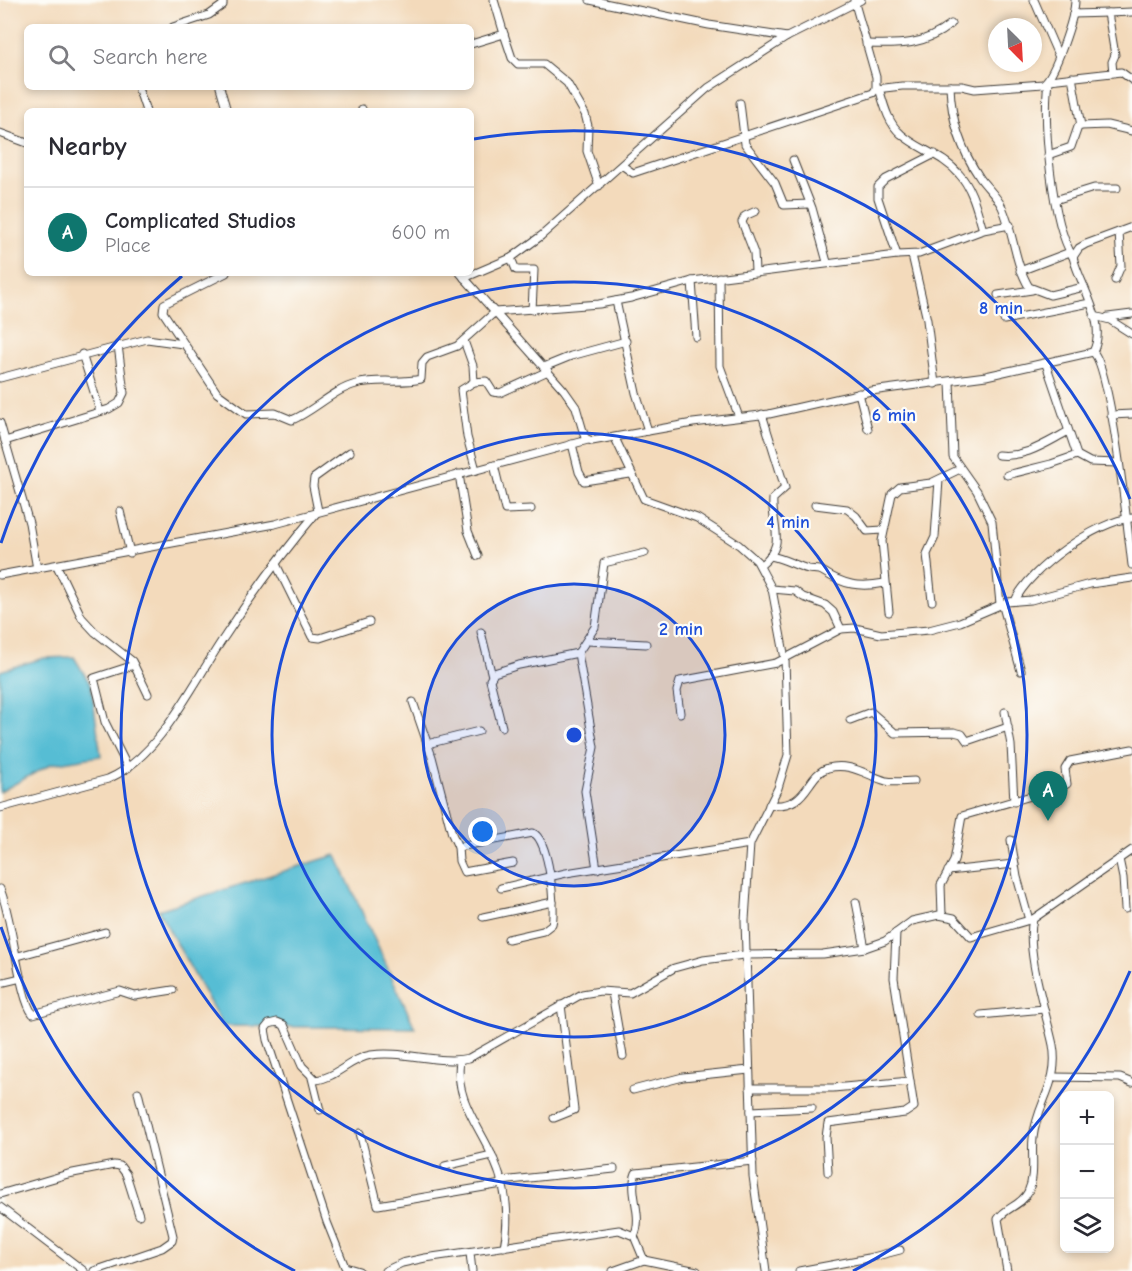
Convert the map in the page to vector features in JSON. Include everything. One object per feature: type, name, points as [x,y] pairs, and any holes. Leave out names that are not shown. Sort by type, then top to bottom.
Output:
[{"type":"street","points":[[181,24],[214,13],[223,5],[223,0]]},
{"type":"street","points":[[494,0],[515,61],[521,65],[544,64],[560,76],[576,95],[586,120],[587,151],[599,186]]},
{"type":"street","points":[[590,0],[710,25],[787,37]]},
{"type":"street","points":[[1034,0],[1058,55]]},
{"type":"street","points":[[1075,0],[1073,14],[1049,80],[1046,99],[1048,155],[1055,200],[1071,254],[1094,316],[1097,340],[1093,352]]},
{"type":"street","points":[[474,271],[511,258],[623,166],[708,88],[787,37],[857,1],[877,89],[888,117],[899,133],[951,165],[966,183],[983,230]]},
{"type":"street","points":[[1073,14],[1132,12]]},
{"type":"street","points":[[1108,13],[1115,55],[1112,64],[1113,73]]},
{"type":"street","points":[[866,44],[918,43],[931,38],[951,24]]},
{"type":"street","points":[[474,43],[504,34]]},
{"type":"street","points":[[623,166],[633,173],[867,96],[877,89],[950,86],[975,89],[1008,88],[1036,86],[1049,80],[1122,72],[1132,80]]},
{"type":"street","points":[[1072,77],[1081,126]]},
{"type":"street","points":[[950,86],[951,109],[968,159],[996,196],[1010,225],[1020,271],[1032,290]]},
{"type":"street","points":[[139,90],[145,108]]},
{"type":"street","points":[[221,90],[226,108]]},
{"type":"street","points":[[740,103],[743,137],[747,147],[775,183],[784,205],[810,204]]},
{"type":"street","points":[[1048,155],[1071,147],[1078,127],[1081,126],[1107,126],[1132,131]]},
{"type":"street","points":[[0,133],[24,142]]},
{"type":"street","points":[[897,255],[878,198],[878,187],[886,179],[935,154]]},
{"type":"street","points":[[793,160],[810,204],[827,262]]},
{"type":"street","points":[[1055,200],[1094,188],[1117,188]]},
{"type":"street","points":[[755,271],[754,253],[742,222],[745,216],[756,211]]},
{"type":"street","points":[[220,276],[162,306],[183,344],[213,389],[242,412],[250,415],[275,413],[292,420],[316,408],[338,392],[359,383],[418,380],[423,375],[422,363],[427,357],[452,349],[495,312],[616,301],[692,281],[755,271],[912,255],[983,230],[1010,225]]},
{"type":"street","points":[[1020,271],[1071,254],[1079,248],[1132,227]]},
{"type":"street","points":[[1116,280],[1121,266],[1119,232]]},
{"type":"street","points":[[912,255],[927,320],[935,384]]},
{"type":"street","points":[[511,258],[516,270],[534,270],[531,310]]},
{"type":"street","points":[[463,276],[576,406],[588,440]]},
{"type":"street","points":[[718,277],[720,366],[739,417]]},
{"type":"street","points":[[692,281],[696,337]]},
{"type":"street","points":[[998,295],[1032,290],[1050,295],[1084,287]]},
{"type":"street","points":[[616,301],[636,393],[648,431]]},
{"type":"street","points":[[1004,320],[1090,303]]},
{"type":"street","points":[[1094,316],[1105,318],[1132,314]]},
{"type":"street","points":[[1105,318],[1132,334]]},
{"type":"street","points":[[0,378],[118,345],[152,339],[183,344]]},
{"type":"street","points":[[464,341],[473,366],[474,382]]},
{"type":"street","points":[[476,470],[467,437],[461,390],[474,382],[486,381],[491,391],[500,393],[571,356],[626,341]]},
{"type":"street","points":[[5,441],[116,405],[123,399],[118,345]]},
{"type":"street","points":[[0,575],[130,553],[275,524],[588,440],[615,438],[762,414],[859,393],[950,382],[1046,364],[1093,352]]},
{"type":"street","points":[[1093,352],[1099,360],[1111,415],[1129,518],[1132,565]]},
{"type":"street","points":[[82,354],[99,411]]},
{"type":"street","points":[[1046,364],[1067,432],[1077,455],[1090,462],[1118,463]]},
{"type":"street","points":[[950,382],[952,448],[955,463],[981,498],[992,522],[1001,604],[1021,671]]},
{"type":"street","points":[[859,393],[868,429]]},
{"type":"street","points":[[760,565],[771,556],[777,537],[773,499],[785,488],[762,414]]},
{"type":"street","points":[[1111,415],[1132,414]]},
{"type":"street","points":[[0,423],[29,523],[37,569]]},
{"type":"street","points":[[998,455],[1013,456],[1027,453],[1067,432]]},
{"type":"street","points":[[615,438],[630,474],[646,501],[697,518],[739,545],[760,565],[772,590],[785,659],[788,755],[781,779],[750,844],[744,955],[753,1161],[758,1229],[766,1271]]},
{"type":"street","points":[[572,444],[579,472],[584,481],[630,474]]},
{"type":"street","points":[[318,511],[313,490],[314,478],[350,452]]},
{"type":"street","points":[[1007,475],[1051,465],[1077,455]]},
{"type":"street","points":[[494,465],[505,510],[531,508]]},
{"type":"street","points":[[890,612],[885,583],[883,530],[889,500],[895,490],[939,480],[960,469]]},
{"type":"street","points":[[459,474],[468,531],[478,556]]},
{"type":"street","points":[[932,601],[927,554],[935,537],[939,480]]},
{"type":"street","points":[[815,505],[847,509],[856,516],[867,531],[883,530]]},
{"type":"street","points":[[120,511],[130,553]]},
{"type":"street","points":[[0,808],[108,779],[128,768],[146,751],[166,726],[224,637],[276,564],[318,511]]},
{"type":"street","points":[[1016,601],[1027,581],[1054,558],[1108,525],[1129,518]]},
{"type":"street","points":[[597,869],[585,791],[594,747],[578,653],[595,627],[604,563],[645,553]]},
{"type":"street","points":[[771,556],[810,570],[821,570],[829,578],[851,584],[868,586],[885,583]]},
{"type":"street","points":[[276,564],[312,637],[320,638],[369,622]]},
{"type":"street","points":[[57,566],[82,618],[134,665],[148,694]]},
{"type":"street","points":[[680,713],[677,691],[680,681],[751,669],[785,659],[841,628],[855,628],[881,634],[929,630],[960,622],[1001,604],[1046,597],[1102,581],[1132,578]]},
{"type":"street","points":[[772,590],[795,591],[803,597],[825,605],[833,612],[841,628]]},
{"type":"street","points":[[481,632],[502,727]]},
{"type":"street","points":[[586,641],[646,644]]},
{"type":"street","points":[[492,676],[519,665],[578,653]]},
{"type":"street","points":[[128,768],[105,722],[94,678],[134,665]]},
{"type":"street","points":[[412,702],[427,744],[464,872],[513,863]]},
{"type":"street","points":[[850,720],[871,712],[895,733],[954,732],[961,733],[967,741],[1008,727]]},
{"type":"street","points":[[1005,712],[1014,802]]},
{"type":"street","points":[[427,744],[478,731]]},
{"type":"street","points":[[942,915],[941,885],[954,861],[962,816],[1065,786],[1066,766],[1070,761],[1132,749]]},
{"type":"street","points":[[769,805],[785,805],[803,796],[819,772],[831,767],[850,767],[887,781],[914,781]]},
{"type":"street","points":[[458,847],[536,834],[540,840],[550,876],[553,919],[549,928],[508,939]]},
{"type":"street","points":[[1007,1271],[998,1219],[1004,1212],[1017,1205],[1029,1190],[1034,1130],[1039,1108],[1054,1077],[1054,1054],[1031,936],[1031,920],[1014,864],[1011,840]]},
{"type":"street","points":[[501,888],[550,876],[750,844]]},
{"type":"street","points":[[312,1078],[321,1080],[370,1055],[437,1057],[458,1060],[477,1054],[582,994],[630,993],[687,963],[744,955],[823,954],[865,948],[885,941],[912,921],[942,915],[954,918],[971,937],[1031,920],[1132,850]]},
{"type":"street","points":[[1119,859],[1125,909]]},
{"type":"street","points":[[948,871],[1014,864]]},
{"type":"street","points":[[0,890],[8,909],[21,978],[33,1014],[120,991],[135,996],[173,990]]},
{"type":"street","points":[[483,917],[553,902]]},
{"type":"street","points":[[856,902],[865,948]]},
{"type":"street","points":[[18,956],[105,932]]},
{"type":"street","points":[[828,1172],[826,1137],[828,1123],[913,1110],[915,1102],[894,978],[896,933]]},
{"type":"street","points":[[0,983],[21,978]]},
{"type":"street","points":[[612,993],[623,1056]]},
{"type":"street","points":[[554,1118],[574,1110],[561,1005]]},
{"type":"street","points":[[981,1015],[1044,1009]]},
{"type":"street","points":[[320,1110],[312,1078],[302,1065],[284,1025],[278,1022],[269,1024],[265,1029],[267,1040],[330,1231],[345,1267],[359,1271]]},
{"type":"street","points":[[458,1060],[461,1089],[466,1107],[492,1155],[502,1183],[508,1213],[504,1247]]},
{"type":"street","points":[[633,1090],[683,1077],[749,1071]]},
{"type":"street","points":[[1054,1077],[1120,1078],[1132,1083]]},
{"type":"street","points":[[750,1088],[827,1088],[910,1081]]},
{"type":"street","points":[[94,1271],[162,1248],[172,1241],[173,1236],[138,1092]]},
{"type":"street","points":[[751,1111],[812,1108]]},
{"type":"street","points":[[360,1133],[378,1205],[502,1183],[614,1169]]},
{"type":"street","points":[[445,1167],[492,1155]]},
{"type":"street","points":[[634,1236],[638,1219],[634,1186],[636,1173],[753,1161]]},
{"type":"street","points":[[0,1194],[68,1174],[114,1165],[120,1166],[126,1174],[139,1215]]},
{"type":"street","points":[[0,1207],[84,1271]]},
{"type":"street","points":[[385,1271],[412,1261],[612,1230],[626,1231],[634,1236],[644,1260]]},
{"type":"street","points":[[799,1271],[855,1262],[900,1250]]},
{"type":"street","points":[[470,1252],[472,1271]]},
{"type":"street","points":[[613,1271],[644,1260],[697,1271]]},
{"type":"water","points":[[74,657],[91,685],[101,756],[51,764],[0,792],[0,671],[44,658]]},
{"type":"water","points":[[336,855],[415,1028],[223,1026],[158,910]]},
{"type":"place","name":"Complicated Studios","points":[[1048,821]]}]
